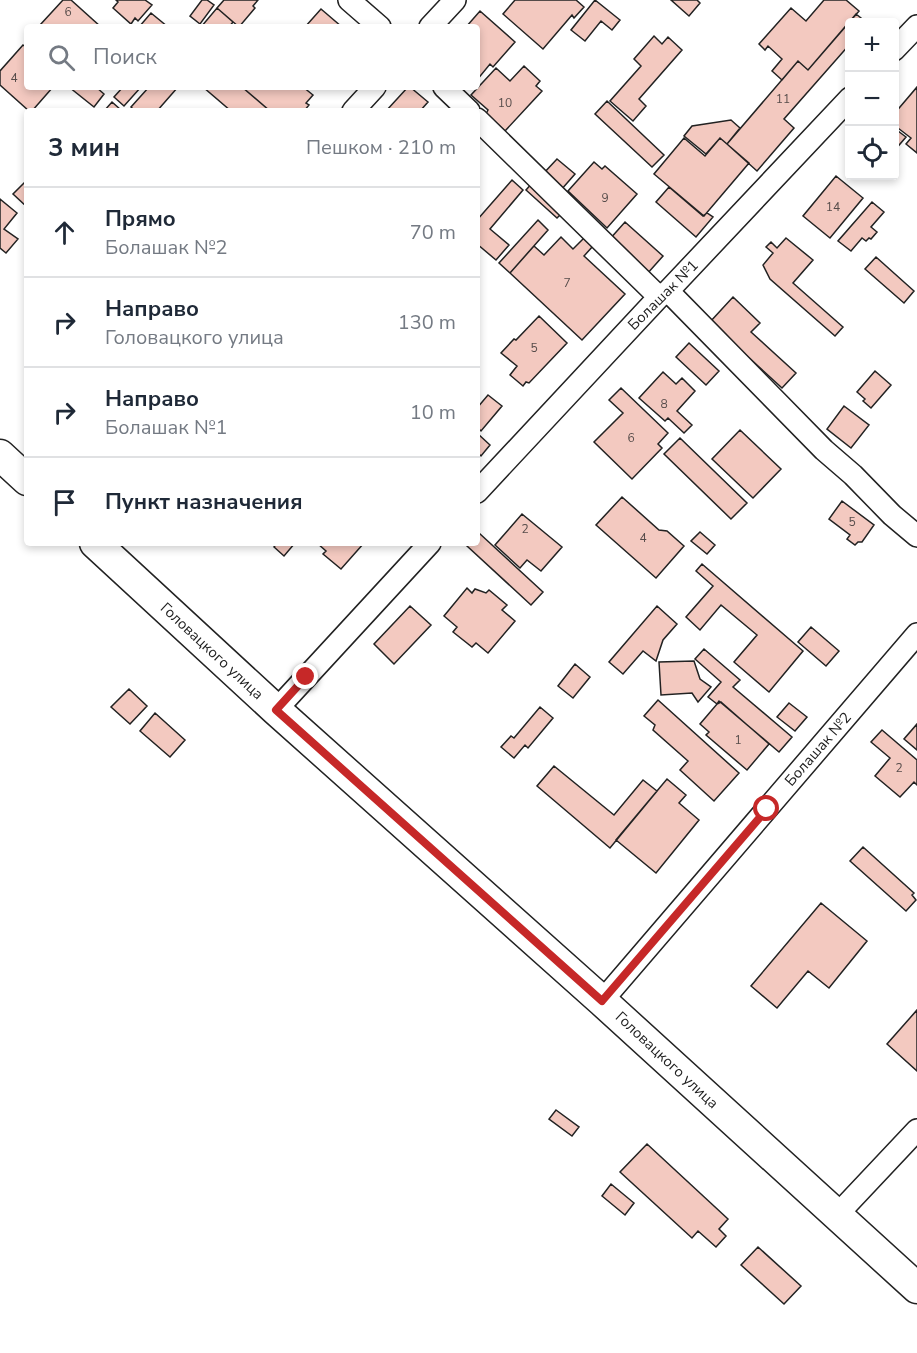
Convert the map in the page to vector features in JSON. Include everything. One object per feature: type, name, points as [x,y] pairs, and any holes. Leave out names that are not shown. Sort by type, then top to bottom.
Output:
[{"type":"main road","points":[[0,455],[24,473]]},
{"type":"main road","name":"Головацкого улица","points":[[98,546],[276,710],[602,1001],[917,1288]]},
{"type":"street","points":[[349,0],[377,24]]},
{"type":"street","points":[[433,24],[455,0]]},
{"type":"street","points":[[899,45],[917,26]]},
{"type":"street","points":[[356,108],[372,90]]},
{"type":"street","points":[[447,90],[466,108]]},
{"type":"street","name":"Болашак №1","points":[[480,489],[845,102]]},
{"type":"street","points":[[480,122],[824,450],[854,475],[892,515],[917,536]]},
{"type":"street","points":[[276,710],[427,546]]},
{"type":"street","name":"Болашак №2","points":[[602,1001],[917,634]]},
{"type":"street","points":[[836,1216],[917,1130]]},
{"type":"building","points":[[63,0],[71,0],[98,24],[41,24]]},
{"type":"building","points":[[116,0],[145,0],[152,5],[138,21],[135,18],[131,24],[113,8],[118,2]]},
{"type":"building","points":[[202,0],[207,0],[214,5],[200,24],[190,16]]},
{"type":"building","points":[[224,0],[258,0],[253,6],[255,8],[242,24],[236,24],[217,8]]},
{"type":"building","points":[[515,0],[576,0],[584,7],[574,18],[572,15],[543,49],[503,14]]},
{"type":"building","points":[[595,0],[620,20],[612,30],[601,21],[585,41],[571,30]]},
{"type":"building","points":[[671,0],[697,0],[700,3],[689,16]]},
{"type":"building","points":[[824,0],[846,0],[859,11],[853,18],[845,18],[845,27],[808,70],[798,61],[782,80],[772,71],[782,59],[768,46],[765,50],[759,44],[791,8],[806,21]]},
{"type":"building","points":[[217,8],[233,22],[231,24],[204,24]]},
{"type":"building","points":[[321,9],[338,24],[308,24]]},
{"type":"building","points":[[480,11],[515,42],[493,67],[490,64],[480,76],[480,24],[469,24]]},
{"type":"building","points":[[151,13],[164,24],[142,24]]},
{"type":"building","points":[[845,27],[845,50],[784,119],[794,128],[757,171],[727,144],[798,61],[808,70]]},
{"type":"building","points":[[654,36],[662,44],[668,37],[682,50],[639,99],[646,106],[633,121],[610,101],[641,66],[634,59]]},
{"type":"building","points":[[23,45],[24,90],[50,90],[35,108],[26,108],[0,85],[0,71]]},
{"type":"building","points":[[524,66],[540,81],[536,86],[542,91],[505,131],[486,114],[488,110],[471,95],[476,90],[480,90],[480,85],[496,68],[510,81]]},
{"type":"building","points":[[917,87],[917,153],[906,144],[911,138],[899,129],[899,108]]},
{"type":"building","points":[[73,90],[99,90],[104,94],[94,107]]},
{"type":"building","points":[[120,90],[138,90],[124,106],[114,97]]},
{"type":"building","points":[[146,90],[175,90],[160,108],[131,107]]},
{"type":"building","points":[[206,90],[246,90],[266,108],[228,108]]},
{"type":"building","points":[[246,90],[307,90],[313,95],[306,103],[309,105],[306,108],[266,108]]},
{"type":"building","points":[[405,90],[414,90],[428,102],[423,108],[389,108]]},
{"type":"building","points":[[607,101],[664,155],[652,167],[595,114]]},
{"type":"building","points":[[112,102],[119,108],[107,108]]},
{"type":"building","points":[[731,120],[740,128],[727,144],[720,138],[706,154],[684,136],[692,126]]},
{"type":"building","points":[[899,132],[906,137],[899,145]]},
{"type":"building","points":[[684,138],[705,156],[720,138],[749,163],[704,216],[654,174]]},
{"type":"building","points":[[557,159],[575,174],[561,190],[543,174]]},
{"type":"building","points":[[594,162],[602,169],[605,166],[637,194],[607,228],[568,191]]},
{"type":"building","points":[[836,176],[863,198],[830,238],[803,216]]},
{"type":"building","points":[[512,180],[523,190],[490,229],[509,245],[496,260],[480,247],[480,217]]},
{"type":"building","points":[[533,182],[564,211],[557,218],[526,190]]},
{"type":"building","points":[[24,183],[24,204],[13,194]]},
{"type":"building","points":[[669,187],[703,216],[707,213],[713,217],[696,237],[656,202]]},
{"type":"building","points":[[0,199],[17,213],[4,229],[18,239],[6,253],[0,248]]},
{"type":"building","points":[[872,202],[884,212],[871,227],[877,232],[866,241],[862,238],[851,251],[838,241]]},
{"type":"building","points":[[538,220],[548,230],[510,273],[499,263]]},
{"type":"building","points":[[625,222],[663,256],[647,274],[609,240]]},
{"type":"building","points":[[561,237],[573,249],[584,238],[593,246],[584,256],[625,294],[582,340],[510,273],[534,246],[544,255]]},
{"type":"building","points":[[786,238],[813,260],[793,283],[843,327],[835,336],[770,279],[763,265],[773,253],[766,247],[771,242],[777,248]]},
{"type":"building","points":[[876,257],[914,291],[904,303],[865,269]]},
{"type":"building","points":[[733,297],[760,323],[751,332],[796,373],[782,388],[710,322]]},
{"type":"building","points":[[539,316],[567,343],[529,383],[526,382],[523,386],[510,375],[517,366],[501,353]]},
{"type":"building","points":[[689,343],[719,371],[706,385],[676,357]]},
{"type":"building","points":[[875,371],[891,385],[871,408],[857,392]]},
{"type":"building","points":[[663,372],[676,384],[682,378],[695,391],[677,411],[692,425],[684,433],[668,418],[665,421],[639,398]]},
{"type":"building","points":[[621,388],[668,433],[658,444],[662,448],[632,479],[594,442],[623,413],[609,400]]},
{"type":"building","points":[[488,395],[502,406],[481,431],[480,430],[480,404]]},
{"type":"building","points":[[844,406],[869,425],[851,448],[827,429]]},
{"type":"building","points":[[740,430],[781,469],[753,498],[712,459]]},
{"type":"building","points":[[480,436],[490,445],[480,455]]},
{"type":"building","points":[[680,438],[747,503],[731,519],[664,454]]},
{"type":"building","points":[[622,497],[659,530],[667,531],[684,546],[656,578],[596,525]]},
{"type":"building","points":[[842,501],[874,525],[862,542],[855,545],[847,539],[850,535],[829,519]]},
{"type":"building","points":[[522,514],[562,547],[541,571],[527,560],[520,568],[495,545]]},
{"type":"building","points":[[700,532],[715,545],[707,554],[691,541]]},
{"type":"building","points":[[480,534],[543,592],[531,605],[467,546],[480,546]]},
{"type":"building","points":[[275,546],[292,546],[284,556]]},
{"type":"building","points":[[320,546],[361,546],[341,569],[323,554],[326,551]]},
{"type":"building","points":[[702,564],[803,651],[769,692],[734,662],[757,635],[721,605],[700,630],[686,617],[713,586],[696,571]]},
{"type":"building","points":[[467,588],[472,593],[475,589],[486,593],[489,590],[507,605],[502,610],[515,621],[488,653],[476,643],[472,647],[453,632],[457,627],[444,616]]},
{"type":"building","points":[[410,606],[431,625],[394,664],[374,644]]},
{"type":"building","points":[[657,606],[677,624],[663,640],[656,661],[643,651],[623,674],[609,662]]},
{"type":"building","points":[[811,627],[839,651],[826,666],[798,642]]},
{"type":"building","points":[[704,649],[740,680],[733,687],[792,737],[779,752],[719,701],[717,704],[708,697],[721,682],[695,659]]},
{"type":"building","points":[[694,661],[700,679],[711,687],[698,702],[692,693],[661,695],[659,662]]},
{"type":"building","points":[[575,664],[590,677],[573,698],[558,686]]},
{"type":"building","points":[[129,689],[147,706],[130,724],[111,707]]},
{"type":"building","points":[[658,700],[739,773],[714,801],[680,770],[688,761],[653,730],[655,725],[644,716]]},
{"type":"building","points":[[721,702],[769,744],[747,770],[706,735],[709,732],[700,724]]},
{"type":"building","points":[[789,703],[807,717],[795,731],[777,717]]},
{"type":"building","points":[[540,707],[553,718],[528,748],[525,745],[514,758],[501,747],[511,736],[514,738]]},
{"type":"building","points":[[155,713],[185,740],[170,757],[140,731]]},
{"type":"building","points":[[917,724],[917,750],[904,739]]},
{"type":"building","points":[[882,730],[917,760],[917,785],[914,782],[900,797],[875,776],[890,758],[871,742]]},
{"type":"building","points":[[554,766],[614,815],[643,780],[657,791],[610,848],[537,786]]},
{"type":"building","points":[[667,779],[686,795],[679,803],[699,820],[656,873],[616,840]]},
{"type":"building","points":[[863,847],[914,893],[912,895],[916,900],[906,911],[850,861]]},
{"type":"building","points":[[821,903],[867,941],[829,988],[808,971],[777,1008],[751,986]]},
{"type":"building","points":[[917,1010],[917,1071],[887,1044]]},
{"type":"building","points":[[556,1110],[579,1127],[572,1136],[549,1119]]},
{"type":"building","points":[[647,1144],[728,1219],[719,1229],[726,1236],[716,1247],[698,1231],[692,1238],[620,1172]]},
{"type":"building","points":[[611,1184],[634,1203],[625,1215],[602,1196]]},
{"type":"building","points":[[758,1247],[801,1286],[784,1304],[741,1265]]},
{"type":"route","points":[[306,677],[276,710],[602,1001],[767,809]]}]
